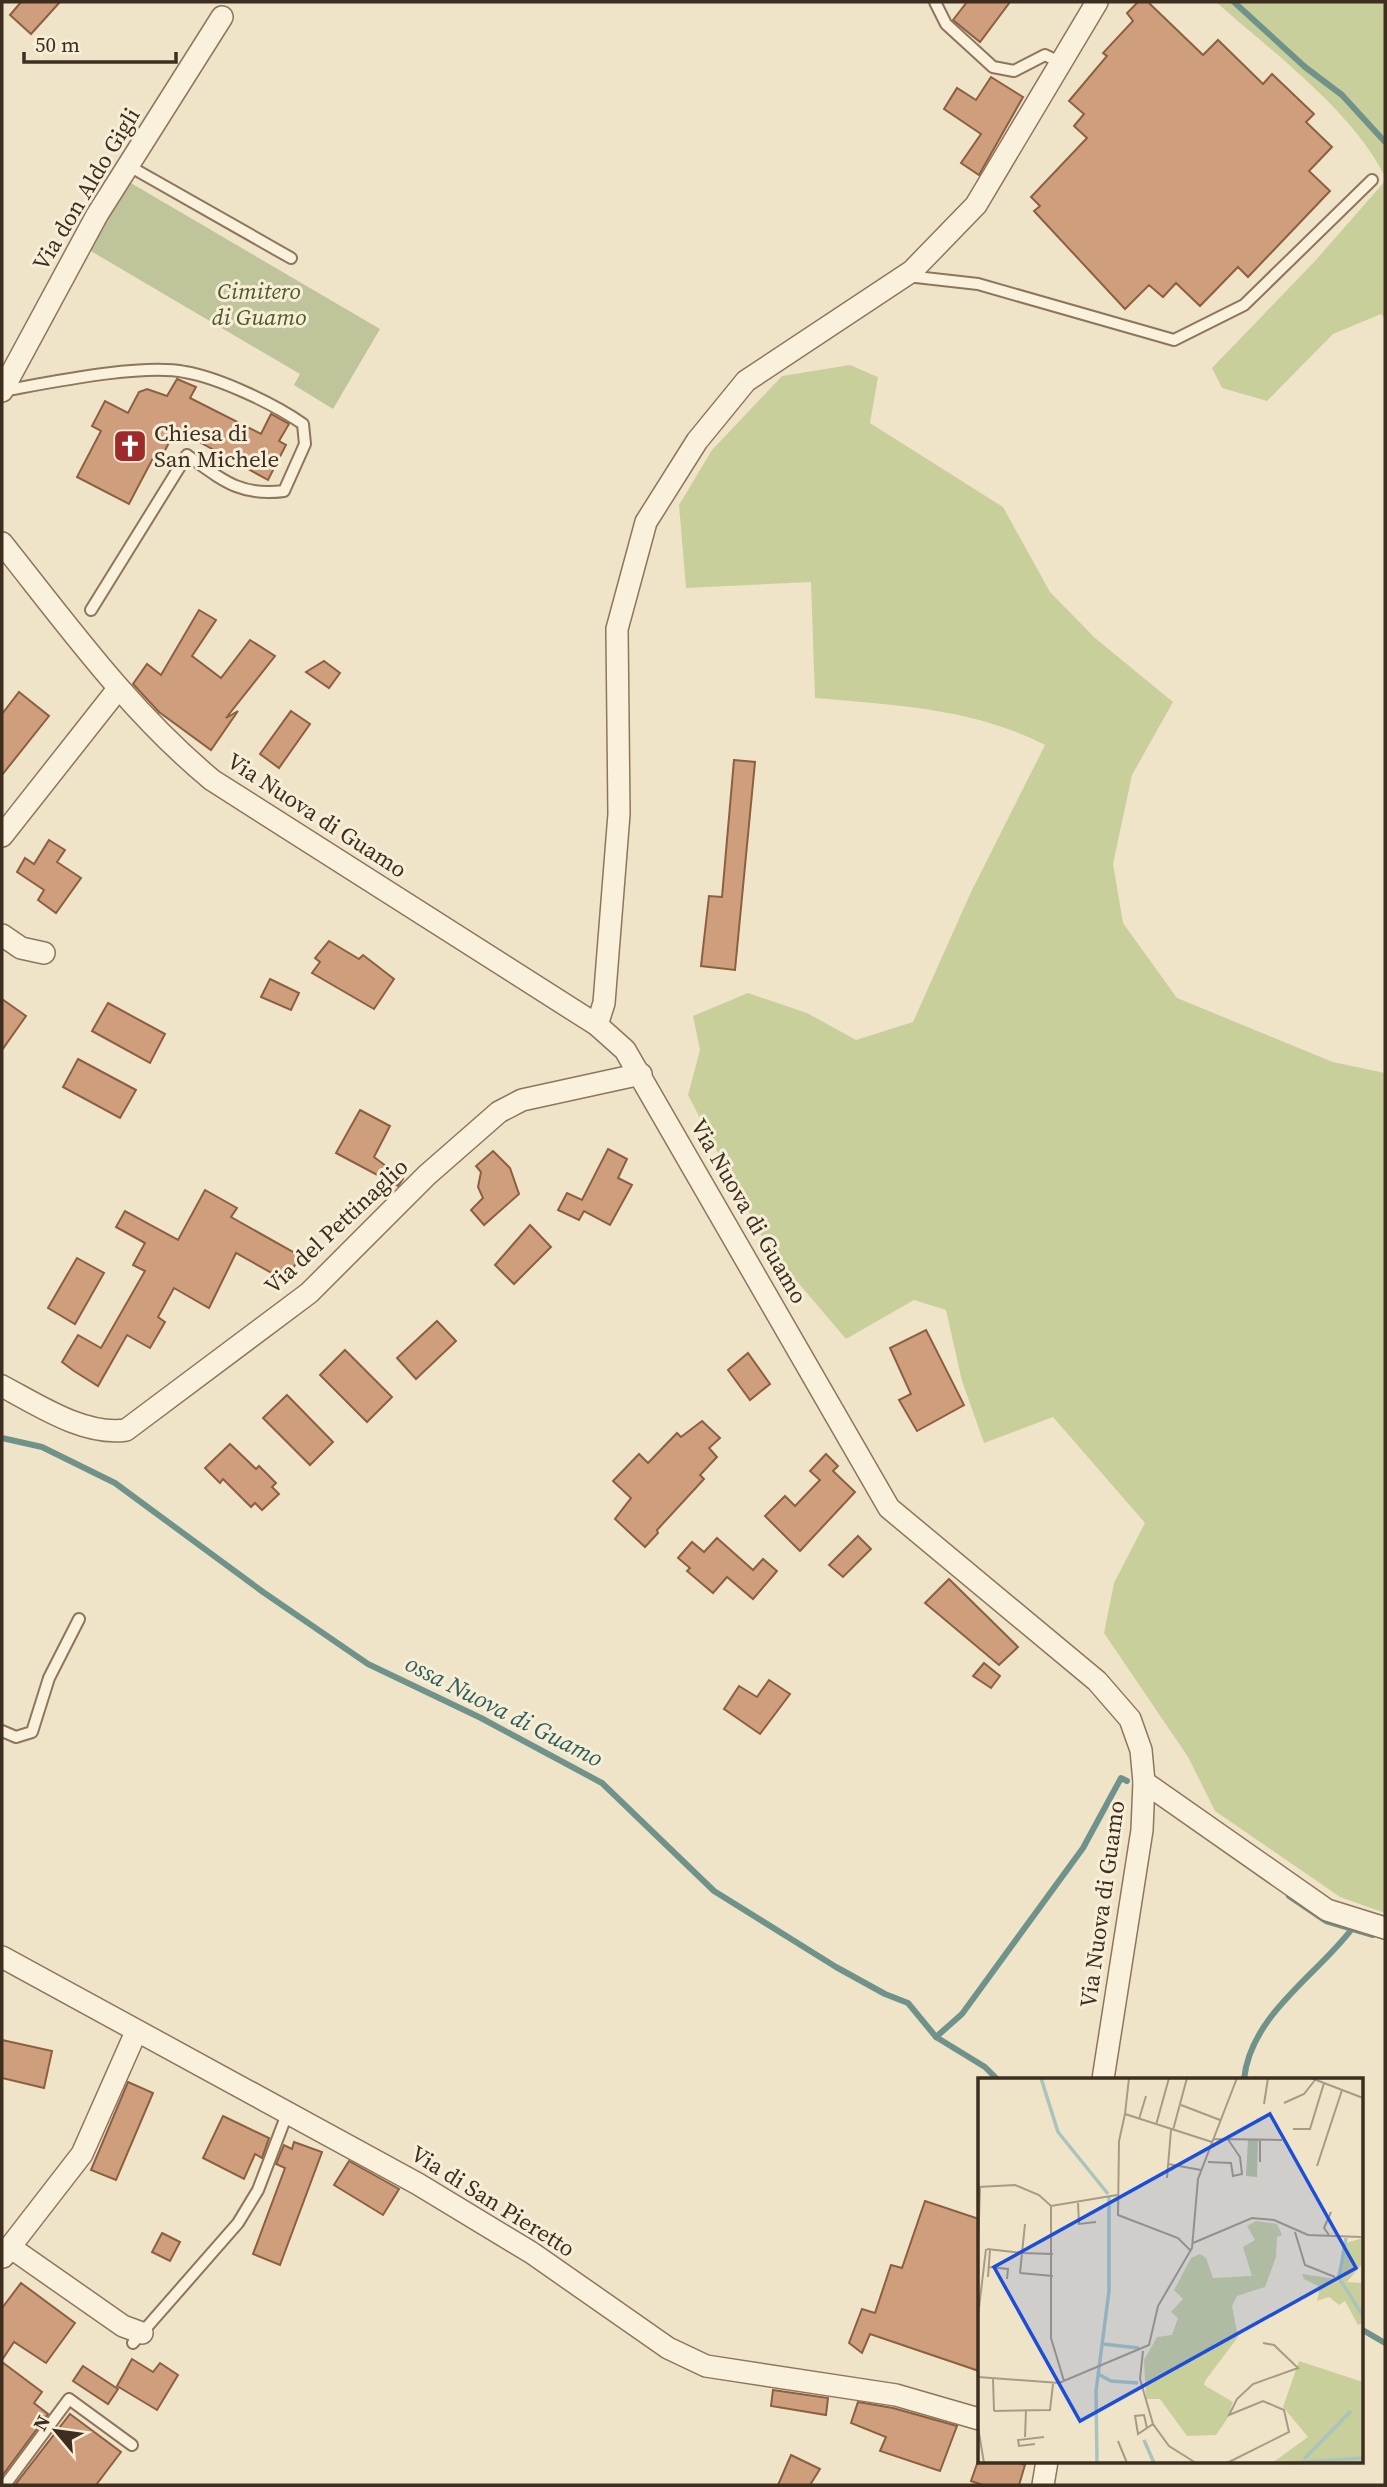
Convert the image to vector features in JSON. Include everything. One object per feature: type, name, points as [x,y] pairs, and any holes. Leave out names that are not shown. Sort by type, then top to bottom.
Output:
[{"type":"street","points":[[597,1025],[604,1003],[619,814],[617,629],[646,522],[697,441],[746,381],[905,275],[976,205],[1097,2]]},
{"type":"street","name":"Via don Aldo Gigli","points":[[2,391],[97,215],[222,17]]},
{"type":"street","name":"Via Nuova di Guamo","points":[[2,543],[118,689],[174,749],[212,780],[597,1025],[625,1050],[890,1508],[1097,1681],[1130,1719],[1140,1750],[1144,1782],[1142,1830],[1103,2078]]},
{"type":"street","points":[[2,836],[118,689]]},
{"type":"street","points":[[2,935],[21,948],[44,953]]},
{"type":"street","name":"Via del Pettinaglio","points":[[2,1386],[86,1426],[111,1432],[126,1430],[309,1293],[427,1175],[499,1112],[522,1100],[641,1074]]},
{"type":"street","points":[[1144,1782],[1327,1910],[1385,1928]]},
{"type":"street","name":"Via di San Pieretto","points":[[2,1957],[418,2184],[532,2253],[668,2348],[706,2366],[896,2395],[978,2419]]},
{"type":"street","points":[[136,2032],[82,2154],[5,2249],[123,2326],[137,2338]]},
{"type":"street","points":[[1042,2485],[1047,2462]]},
{"type":"lane","points":[[935,2],[946,24],[993,66],[1014,71],[1045,55],[1061,63]]},
{"type":"lane","points":[[129,166],[291,258]]},
{"type":"lane","points":[[905,275],[978,284],[1174,340],[1244,305],[1373,180]]},
{"type":"lane","points":[[2,391],[143,371],[184,372],[273,404],[303,424],[305,444],[284,491],[265,494],[236,489],[187,455],[91,610]]},
{"type":"lane","points":[[2,1731],[16,1737],[32,1732],[49,1678],[79,1619]]},
{"type":"lane","points":[[137,2338],[238,2222],[258,2190],[287,2113]]},
{"type":"lane","points":[[5,2485],[69,2399],[132,2445]]},
{"type":"green space","points":[[1216,2],[1385,2],[1385,177],[1371,153],[1332,106],[1285,61]]},
{"type":"green space","name":"Cimitero di Guamo","points":[[124,179],[380,329],[333,409],[294,385],[300,374],[84,247]]},
{"type":"green space","points":[[1385,181],[1385,319],[1381,314],[1333,334],[1267,401],[1222,388],[1212,368],[1315,261]]},
{"type":"green space","points":[[850,365],[878,377],[870,423],[1003,507],[1050,592],[1095,638],[1173,702],[1132,775],[1113,864],[1123,923],[1177,998],[1333,1062],[1385,1073],[1385,1913],[1340,1897],[1215,1811],[1188,1757],[1104,1633],[1114,1583],[1145,1523],[1053,1417],[984,1443],[962,1381],[946,1310],[914,1300],[846,1339],[766,1245],[688,1095],[700,1050],[693,1016],[748,993],[807,1013],[856,1040],[913,1022],[971,892],[1045,745],[990,723],[933,710],[815,698],[811,582],[686,588],[679,505],[712,450],[782,376]]},
{"type":"building","points":[[21,2],[60,2],[31,34],[10,15]]},
{"type":"building","points":[[967,2],[1010,2],[980,42],[953,20]]},
{"type":"building","points":[[1138,2],[1148,2],[1203,55],[1218,40],[1263,84],[1272,74],[1314,114],[1306,122],[1332,147],[1309,171],[1330,191],[1248,277],[1238,267],[1200,306],[1176,283],[1163,297],[1149,285],[1125,309],[1034,211],[1040,206],[1031,197],[1087,138],[1074,126],[1084,114],[1069,101],[1107,56],[1103,53],[1133,21],[1127,13]]},
{"type":"building","points":[[991,77],[1023,97],[979,175],[961,163],[981,134],[944,109],[957,88],[976,100]]},
{"type":"building","points":[[177,379],[196,387],[190,398],[261,434],[271,414],[289,424],[279,441],[286,445],[268,480],[176,429],[158,464],[152,460],[129,504],[77,477],[101,431],[92,426],[105,401],[128,413],[139,392],[147,389],[167,396]]},
{"type":"building","points":[[199,610],[216,620],[192,656],[221,678],[250,640],[275,656],[226,718],[238,711],[211,750],[159,712],[133,684],[147,664],[161,675]]},
{"type":"building","points":[[324,661],[340,673],[329,688],[306,672]]},
{"type":"building","points":[[19,692],[49,716],[2,775],[2,714]]},
{"type":"building","points":[[291,711],[310,724],[279,768],[260,754]]},
{"type":"building","points":[[734,760],[755,762],[735,970],[701,966],[709,896],[722,897]]},
{"type":"building","points":[[49,840],[65,850],[57,862],[81,878],[56,913],[38,900],[44,890],[17,872],[25,858],[34,864]]},
{"type":"building","points":[[329,941],[359,959],[363,955],[394,979],[374,1009],[312,973],[320,962],[315,958]]},
{"type":"building","points":[[270,979],[299,993],[291,1010],[261,997]]},
{"type":"building","points":[[2,999],[26,1016],[2,1050]]},
{"type":"building","points":[[108,1003],[165,1034],[150,1063],[92,1031]]},
{"type":"building","points":[[78,1059],[136,1090],[120,1118],[63,1087]]},
{"type":"building","points":[[360,1110],[390,1126],[374,1157],[403,1179],[398,1186],[336,1153]]},
{"type":"building","points":[[608,1149],[627,1159],[618,1178],[632,1185],[610,1225],[584,1211],[579,1220],[558,1210],[567,1193],[582,1200]]},
{"type":"building","points":[[493,1151],[510,1168],[519,1194],[484,1225],[471,1210],[483,1198],[478,1187],[481,1172],[476,1166]]},
{"type":"building","points":[[205,1190],[237,1208],[231,1217],[300,1256],[286,1281],[236,1253],[209,1308],[174,1288],[158,1317],[165,1322],[150,1348],[127,1335],[98,1386],[62,1362],[78,1335],[101,1348],[145,1271],[133,1265],[145,1243],[116,1227],[125,1211],[178,1240]]},
{"type":"building","points":[[530,1225],[551,1247],[514,1284],[495,1265]]},
{"type":"building","points":[[77,1258],[104,1273],[75,1324],[48,1308]]},
{"type":"building","points":[[437,1321],[456,1341],[416,1379],[397,1358]]},
{"type":"building","points":[[926,1330],[964,1405],[917,1431],[899,1400],[911,1394],[890,1348]]},
{"type":"building","points":[[345,1350],[392,1397],[367,1422],[320,1375]]},
{"type":"building","points":[[748,1353],[770,1384],[750,1400],[728,1370]]},
{"type":"building","points":[[287,1395],[333,1442],[310,1465],[263,1418]]},
{"type":"building","points":[[702,1421],[720,1438],[709,1448],[717,1457],[700,1475],[704,1479],[645,1547],[615,1519],[631,1498],[613,1481],[639,1454],[648,1463],[677,1433],[681,1437]]},
{"type":"building","points":[[230,1444],[256,1469],[259,1466],[276,1483],[272,1487],[279,1494],[262,1510],[255,1503],[251,1507],[223,1479],[220,1483],[205,1468]]},
{"type":"building","points":[[826,1454],[838,1466],[833,1471],[855,1492],[800,1551],[765,1516],[785,1496],[795,1506],[820,1480],[810,1471]]},
{"type":"building","points":[[858,1536],[871,1549],[843,1577],[829,1565]]},
{"type":"building","points":[[717,1538],[753,1570],[763,1559],[777,1571],[753,1599],[727,1577],[713,1593],[687,1571],[690,1568],[678,1558],[692,1542],[704,1552]]},
{"type":"building","points":[[949,1579],[1018,1647],[999,1665],[925,1603]]},
{"type":"building","points":[[984,1663],[1000,1676],[991,1688],[973,1676]]},
{"type":"building","points":[[769,1680],[790,1694],[760,1734],[724,1709],[739,1686],[757,1697]]},
{"type":"building","points":[[2,2040],[52,2051],[44,2088],[2,2078]]},
{"type":"building","points":[[128,2082],[153,2093],[116,2180],[91,2170]]},
{"type":"building","points":[[223,2116],[269,2138],[262,2158],[255,2154],[244,2179],[203,2158]]},
{"type":"building","points":[[294,2142],[322,2152],[280,2265],[253,2254],[285,2168],[276,2164],[284,2145],[292,2149]]},
{"type":"building","points":[[349,2161],[399,2189],[383,2215],[334,2185]]},
{"type":"building","points":[[925,2201],[978,2219],[978,2371],[870,2334],[862,2353],[849,2343],[862,2309],[875,2313],[891,2265],[902,2268]]},
{"type":"building","points":[[162,2233],[180,2242],[170,2261],[152,2252]]},
{"type":"building","points":[[21,2283],[75,2323],[46,2363],[14,2342],[2,2360],[2,2308]]},
{"type":"building","points":[[132,2359],[153,2372],[160,2363],[178,2375],[157,2410],[117,2386]]},
{"type":"building","points":[[2,2362],[42,2392],[34,2403],[48,2414],[2,2476]]},
{"type":"building","points":[[83,2366],[118,2389],[108,2404],[73,2381]]},
{"type":"building","points":[[773,2390],[828,2398],[826,2415],[771,2406]]},
{"type":"building","points":[[858,2402],[893,2408],[957,2426],[940,2471],[880,2451],[886,2437],[851,2423]]},
{"type":"building","points":[[70,2414],[121,2452],[96,2485],[15,2485]]},
{"type":"building","points":[[791,2455],[820,2469],[810,2485],[778,2485]]},
{"type":"building","points":[[978,2461],[1016,2462],[1025,2465],[1019,2485],[983,2485],[971,2481]]},
{"type":"waterway","points":[[1234,2],[1305,67],[1342,95],[1385,142]]},
{"type":"waterway","name":"ossa Nuova di Guamo","points":[[2,1438],[42,1447],[115,1483],[263,1592],[368,1664],[481,1718],[602,1783],[714,1891],[836,1967],[885,1994],[908,2003],[936,2037],[985,2067],[996,2078]]},
{"type":"waterway","points":[[936,2037],[962,2014],[1083,1848],[1121,1778],[1127,1781]]},
{"type":"waterway","points":[[1289,1896],[1326,1921],[1373,1935]]},
{"type":"waterway","points":[[1244,2078],[1249,2056],[1271,2016],[1351,1930]]},
{"type":"waterway","name":"ossa Nuova di Guamo","points":[[1362,2330],[1385,2343]]},
{"type":"place","name":"Chiesa di San Michele","points":[[130,446]]}]
